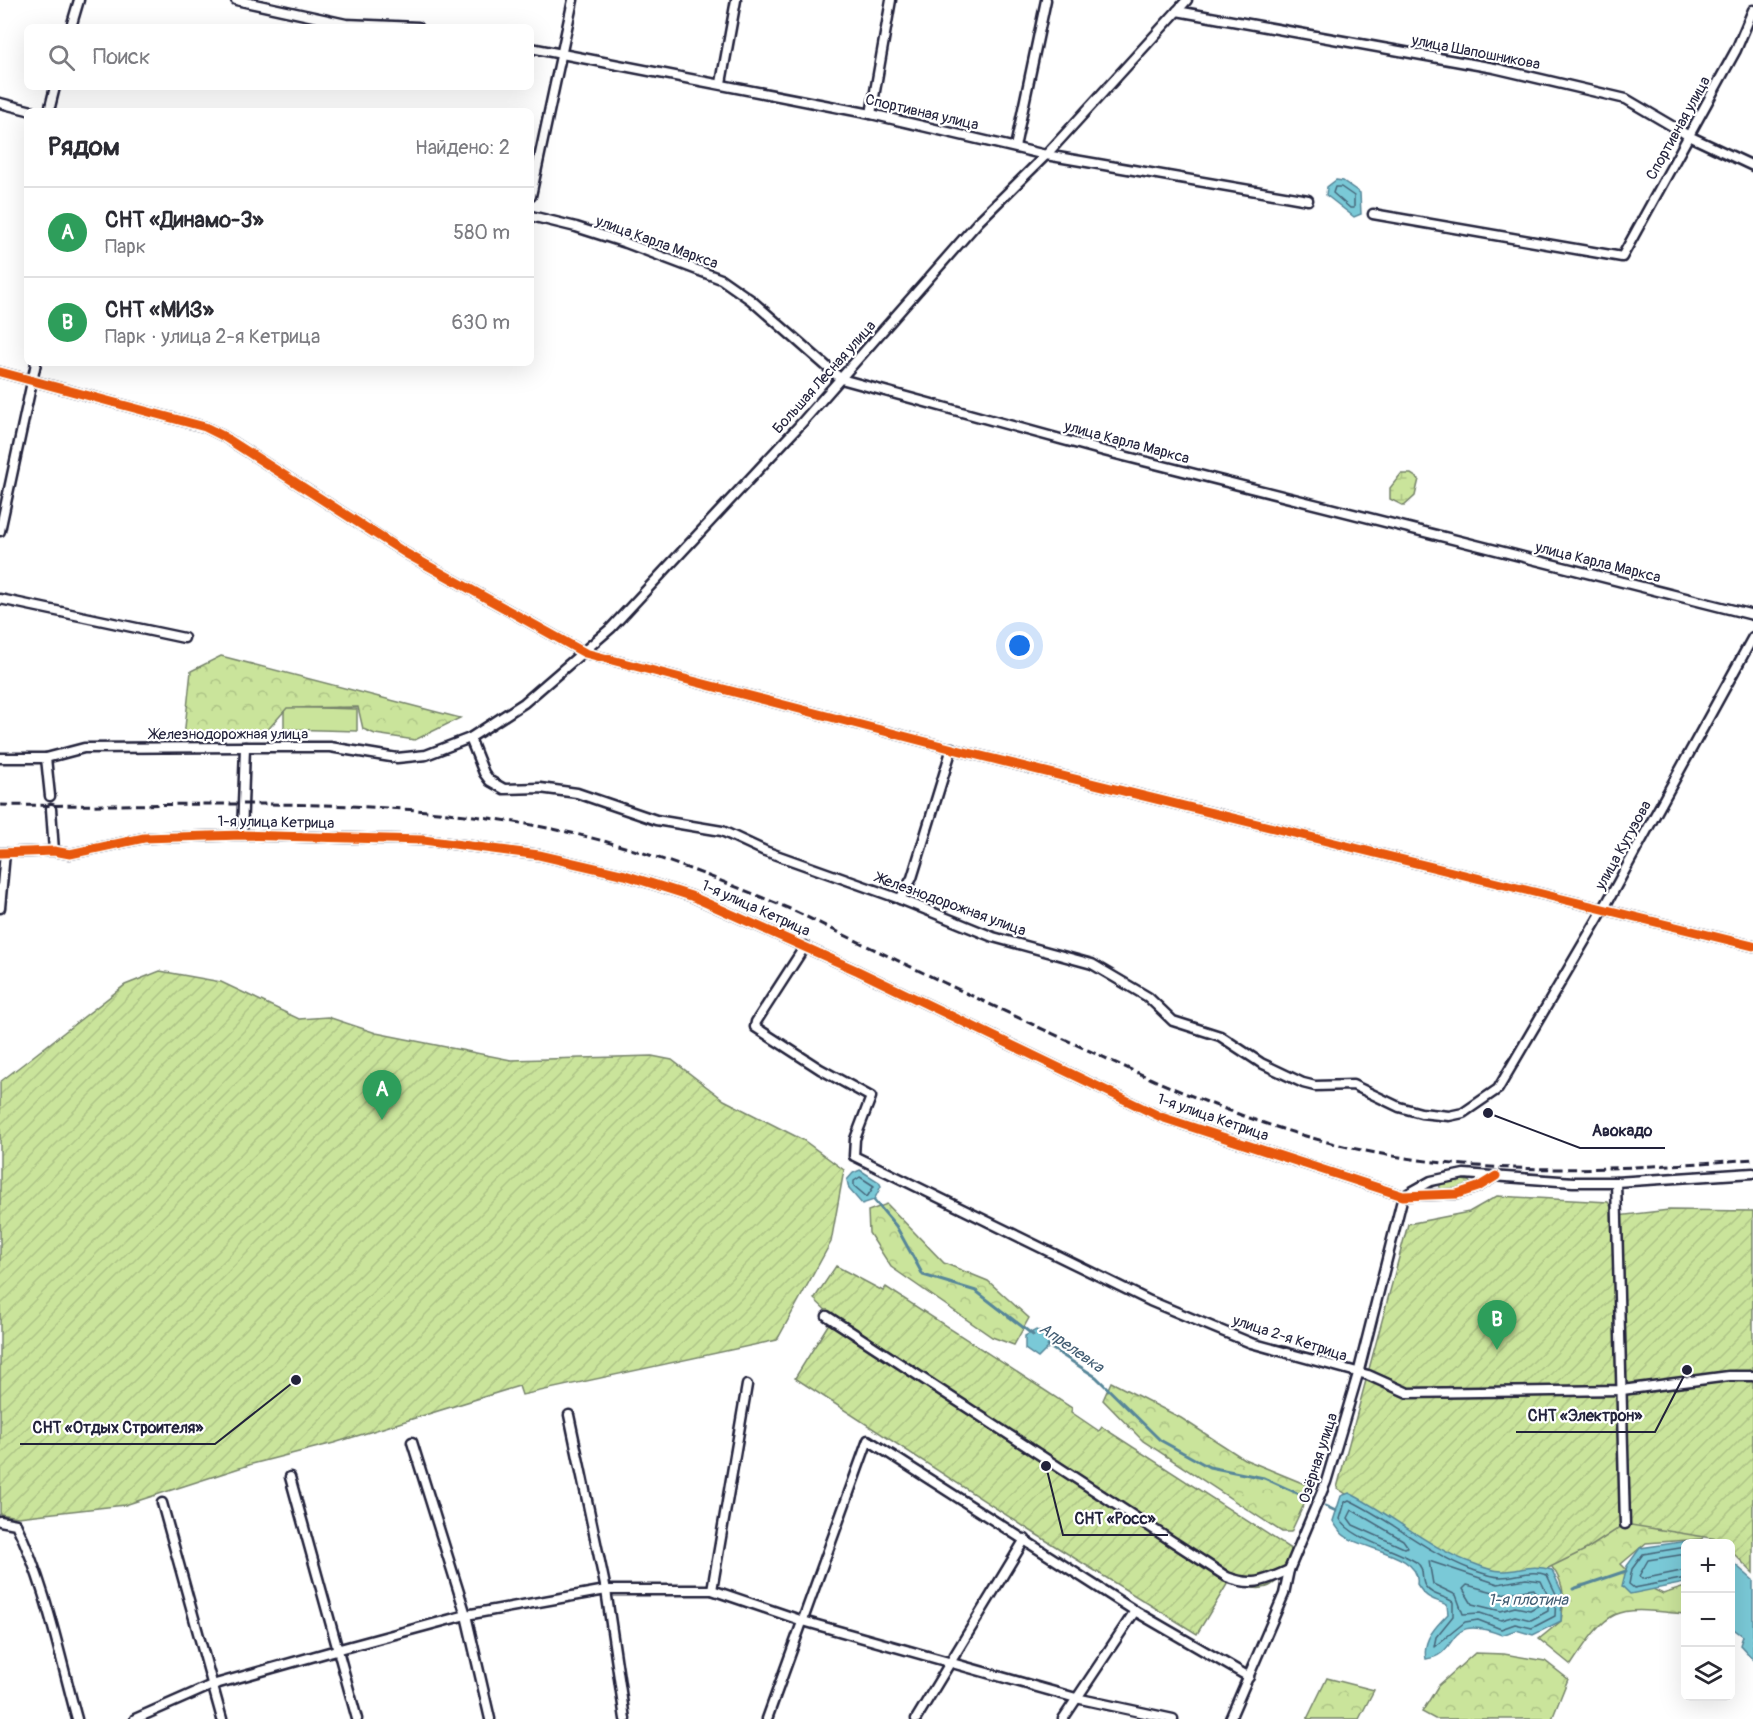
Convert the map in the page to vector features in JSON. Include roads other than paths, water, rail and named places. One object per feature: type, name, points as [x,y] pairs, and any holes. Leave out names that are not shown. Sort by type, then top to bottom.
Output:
[{"type":"street","points":[[72,24],[79,0]]},
{"type":"street","points":[[236,0],[250,1],[346,24]]},
{"type":"street","points":[[534,182],[573,0]]},
{"type":"street","points":[[721,83],[736,0]]},
{"type":"street","points":[[871,114],[891,0]]},
{"type":"street","points":[[1015,147],[1046,0]]},
{"type":"street","name":"Большая Лесная улица","points":[[455,744],[470,738],[524,703],[585,653],[841,379],[979,220],[1046,155],[1187,0]]},
{"type":"street","name":"улица Шапошникова","points":[[1177,10],[1494,68],[1626,99],[1689,136],[1753,166]]},
{"type":"street","name":"Спортивная улица","points":[[1373,214],[1622,257],[1736,50],[1753,10]]},
{"type":"street","name":"Спортивная улица","points":[[534,49],[721,83],[871,114],[1046,155],[1308,200]]},
{"type":"street","points":[[50,108],[55,90]]},
{"type":"street","points":[[0,103],[24,109]]},
{"type":"street","name":"улица Карла Маркса","points":[[534,217],[626,243],[721,279],[751,300],[841,379],[1104,451],[1753,615]]},
{"type":"street","points":[[0,531],[35,366]]},
{"type":"street","points":[[0,372],[205,427],[223,436],[407,554],[585,653],[952,748],[1753,946]]},
{"type":"street","points":[[0,599],[183,638]]},
{"type":"street","name":"улица Кутузова","points":[[1463,1113],[1498,1089],[1603,910],[1753,637]]},
{"type":"street","name":"Железнодорожная улица","points":[[470,738],[484,773],[490,781],[504,789],[540,788],[577,793],[656,820],[722,831],[765,851],[900,899],[993,938],[1092,964],[1148,997],[1173,1021],[1220,1036],[1261,1063],[1303,1083],[1315,1086],[1353,1085],[1399,1107],[1421,1113],[1449,1116],[1463,1113]]},
{"type":"street","name":"Железнодорожная улица","points":[[0,758],[46,758],[84,748],[330,747],[397,758],[426,755],[455,744]]},
{"type":"street","points":[[242,835],[245,747]]},
{"type":"street","points":[[900,899],[912,878],[952,748]]},
{"type":"street","points":[[46,758],[50,796]]},
{"type":"street","points":[[51,809],[54,851]]},
{"type":"street","name":"1-я улица Кетрица","points":[[2,853],[54,851],[70,854],[144,838],[242,835],[423,840],[539,855],[625,874],[691,896],[805,946],[1161,1117],[1403,1196]]},
{"type":"street","points":[[0,908],[2,853]]},
{"type":"street","name":"улица 2-я Кетрица","points":[[805,946],[755,1027],[820,1069],[872,1097],[855,1139],[854,1156],[1150,1301],[1251,1343],[1358,1374],[1408,1393],[1622,1390],[1729,1376],[1753,1376]]},
{"type":"street","points":[[1403,1196],[1431,1181],[1464,1174],[1574,1182],[1616,1182],[1753,1173]]},
{"type":"street","points":[[1403,1196],[1457,1194],[1478,1187],[1496,1176]]},
{"type":"street","points":[[1616,1182],[1625,1524]]},
{"type":"street","name":"Озёрная улица","points":[[1230,1719],[1284,1594],[1289,1570],[1315,1512],[1358,1374],[1403,1196]]},
{"type":"street","points":[[827,1316],[1227,1577],[1244,1584],[1263,1582],[1289,1570]]},
{"type":"street","points":[[712,1590],[747,1385]]},
{"type":"street","points":[[569,1415],[606,1590],[625,1719]]},
{"type":"street","points":[[767,1719],[868,1440],[1135,1611],[1249,1677]]},
{"type":"street","points":[[412,1442],[466,1615],[490,1719]]},
{"type":"street","points":[[290,1477],[340,1649],[357,1719]]},
{"type":"street","points":[[162,1503],[222,1719]]},
{"type":"street","points":[[0,1521],[16,1524],[24,1540],[46,1602],[76,1719]]},
{"type":"street","points":[[916,1719],[1025,1539]]},
{"type":"street","points":[[135,1719],[212,1685],[340,1649],[466,1615],[606,1590],[712,1590],[803,1621],[951,1660],[1076,1698],[1173,1719]]},
{"type":"street","points":[[1063,1719],[1135,1611]]},
{"type":"water","points":[[1336,180],[1343,181],[1360,193],[1361,214],[1354,217],[1326,195],[1327,187]]},
{"type":"water","points":[[860,1170],[879,1182],[881,1186],[874,1200],[862,1204],[849,1189],[847,1180],[853,1173]]},
{"type":"water","points":[[1036,1330],[1048,1337],[1050,1346],[1038,1358],[1025,1349],[1025,1336]]},
{"type":"water","name":"1-я плотина","points":[[1349,1493],[1458,1558],[1499,1571],[1532,1567],[1552,1570],[1562,1592],[1561,1621],[1533,1635],[1516,1630],[1502,1635],[1483,1629],[1470,1628],[1455,1636],[1445,1650],[1437,1656],[1426,1659],[1428,1640],[1448,1614],[1447,1605],[1424,1593],[1417,1584],[1416,1574],[1401,1559],[1353,1541],[1340,1531],[1333,1521],[1341,1496]]},
{"type":"water","points":[[1681,1542],[1681,1584],[1630,1594],[1622,1586],[1627,1566],[1640,1548]]},
{"type":"water","points":[[1735,1564],[1753,1580],[1753,1659],[1740,1645],[1743,1636],[1735,1630]]},
{"type":"waterway","name":"Апрелевка","points":[[874,1200],[896,1226],[923,1275],[976,1291],[1033,1335]]},
{"type":"waterway","name":"Апрелевка","points":[[1048,1346],[1096,1377],[1160,1440],[1209,1467],[1264,1478],[1312,1500]]},
{"type":"waterway","points":[[1325,1506],[1336,1511]]},
{"type":"waterway","name":"Апрелевка","points":[[1573,1589],[1626,1571]]},
{"type":"railway","points":[[0,805],[355,806],[497,819],[567,832],[652,856],[790,909],[1168,1086],[1240,1115],[1314,1138],[1403,1158],[1503,1168],[1602,1168],[1753,1159]]},
{"type":"place","name":"Авокадо","points":[[1488,1113]]},
{"type":"place","name":"СНТ «Динамо-3»","points":[[382,1120]]},
{"type":"place","name":"СНТ «МИЗ»","points":[[1497,1350]]},
{"type":"place","name":"СНТ «Электрон»","points":[[1687,1370]]},
{"type":"place","name":"СНТ «Отдых Строителя»","points":[[296,1380]]},
{"type":"place","name":"СНТ «Росс»","points":[[1046,1466]]}]
